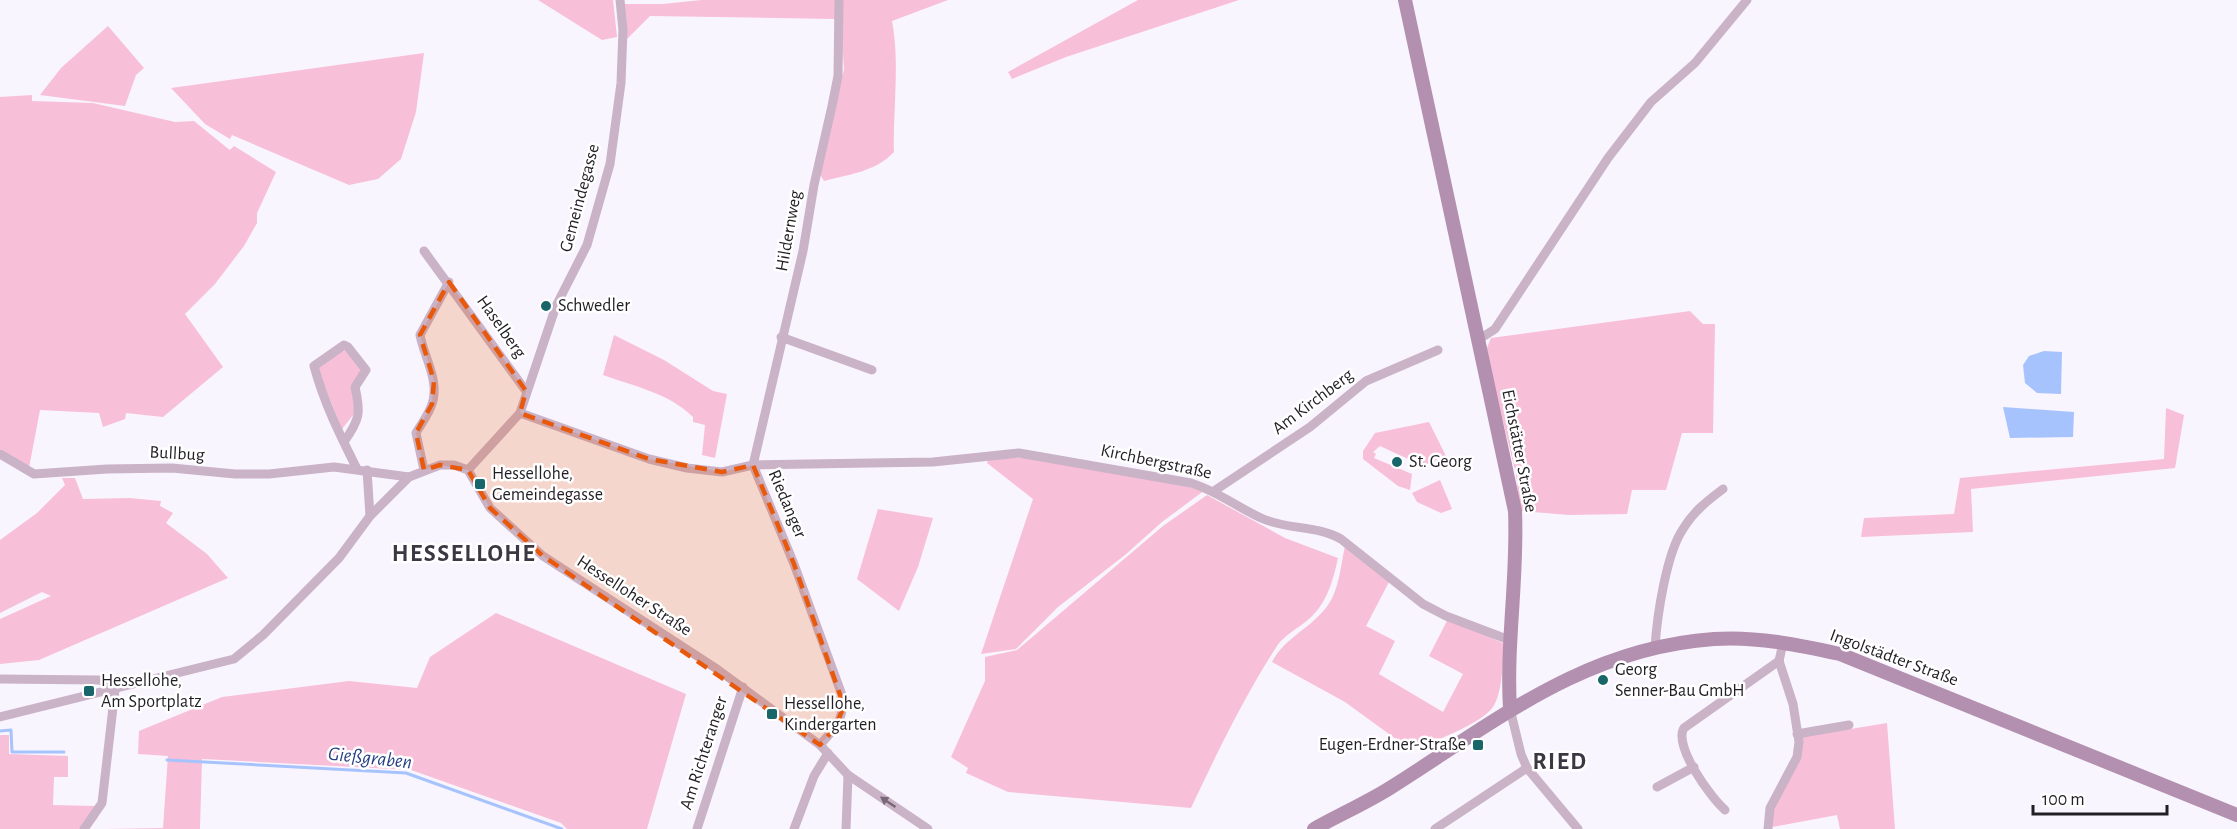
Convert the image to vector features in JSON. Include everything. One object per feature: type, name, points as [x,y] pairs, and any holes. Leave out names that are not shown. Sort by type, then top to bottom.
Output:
[{"type":"main road","name":"Eichstätter Straße","points":[[1405,0],[1515,511],[1516,584],[1509,684],[1510,709]]},
{"type":"main road","name":"Ingolstädter Straße","points":[[1314,829],[1388,789],[1510,709],[1584,670],[1655,647],[1716,639],[1783,643],[1840,654],[2237,815]]},
{"type":"street","name":"Gemeindegasse","points":[[468,470],[520,413],[556,306],[587,244],[610,164],[621,83],[623,30],[620,0]]},
{"type":"street","name":"Hildernweg","points":[[753,465],[781,337],[803,251],[814,185],[838,75],[839,0]]},
{"type":"street","points":[[1478,340],[1495,329],[1608,158],[1644,112],[1695,63],[1747,0]]},
{"type":"street","name":"Haselberg","points":[[424,251],[449,282],[526,391]]},
{"type":"street","points":[[424,471],[416,433],[432,404],[434,381],[420,335],[449,282]]},
{"type":"street","points":[[781,337],[872,370]]},
{"type":"street","points":[[344,442],[355,426],[360,410],[355,387],[366,370],[348,346],[344,345],[314,366],[323,399],[344,442],[362,470],[370,516]]},
{"type":"street","name":"Am Kirchberg","points":[[1214,491],[1310,428],[1366,381],[1438,350]]},
{"type":"street","name":"Riedanger","points":[[520,413],[658,462],[722,472],[753,465],[794,564],[842,695],[844,712],[835,728],[820,745]]},
{"type":"street","name":"Kirchbergstraße","points":[[753,465],[933,462],[1019,453],[1191,483],[1214,491],[1262,519],[1282,525],[1328,531],[1345,541],[1423,604],[1512,641]]},
{"type":"street","name":"Bullbug","points":[[0,454],[34,474],[115,468],[172,468],[235,474],[334,467],[409,477]]},
{"type":"street","points":[[0,717],[234,659],[263,635],[339,558],[370,516],[409,477],[440,465],[454,465],[468,470]]},
{"type":"street","name":"Hesselloher Straße","points":[[468,470],[490,507],[543,556],[742,687],[820,745],[848,775],[928,829]]},
{"type":"street","points":[[1655,647],[1660,602],[1681,531],[1697,509],[1723,489]]},
{"type":"street","points":[[1768,829],[1770,808],[1797,757],[1793,704],[1779,661],[1783,643]]},
{"type":"street","points":[[1725,810],[1716,802],[1681,743],[1683,729],[1779,661]]},
{"type":"street","points":[[0,679],[99,680],[129,686]]},
{"type":"street","name":"Am Richteranger","points":[[697,829],[742,687]]},
{"type":"street","points":[[84,829],[102,803],[115,690]]},
{"type":"street","points":[[1510,709],[1521,754],[1527,768],[1578,829]]},
{"type":"street","points":[[1797,734],[1850,725]]},
{"type":"street","points":[[794,829],[814,776],[828,753]]},
{"type":"street","points":[[1657,787],[1694,767]]},
{"type":"street","points":[[1435,829],[1527,768]]},
{"type":"street","points":[[846,829],[848,775]]},
{"type":"highlighted area","points":[[449,282],[526,391],[520,413],[649,459],[722,472],[753,465],[794,564],[844,706],[835,728],[820,745],[543,556],[490,508],[468,470],[440,465],[424,470],[416,433],[432,404],[434,381],[420,335]]},
{"type":"shaded area","points":[[538,0],[613,0],[617,37],[602,40]]},
{"type":"shaded area","points":[[701,0],[836,0],[835,19],[650,16],[627,39],[623,4],[663,4]]},
{"type":"shaded area","points":[[843,0],[948,0],[892,21],[896,70],[894,152],[887,159],[870,168],[824,181],[819,173],[844,69],[841,26]]},
{"type":"shaded area","points":[[1138,0],[1239,0],[1066,57],[1012,79],[1008,72]]},
{"type":"shaded area","points":[[108,26],[144,68],[136,75],[125,106],[40,95],[61,68]]},
{"type":"shaded area","points":[[424,53],[416,112],[401,159],[378,179],[349,185],[232,135],[230,139],[205,124],[171,88]]},
{"type":"shaded area","points":[[32,95],[32,101],[93,103],[175,122],[194,121],[230,150],[234,146],[276,172],[257,213],[257,223],[244,246],[215,284],[185,314],[223,367],[163,417],[126,413],[125,419],[103,427],[99,413],[40,410],[29,468],[0,449],[0,97]]},
{"type":"shaded area","points":[[1690,311],[1703,324],[1715,324],[1713,433],[1682,433],[1666,490],[1632,490],[1627,514],[1569,515],[1520,511],[1516,474],[1488,361],[1487,348],[1491,338]]},
{"type":"shaded area","points":[[614,335],[664,360],[713,391],[727,394],[715,458],[702,455],[705,425],[693,422],[693,417],[662,396],[603,375]]},
{"type":"shaded area","points":[[348,349],[362,370],[351,385],[358,409],[342,429],[317,368],[333,355]]},
{"type":"shaded area","points":[[2166,408],[2184,415],[2175,468],[1971,489],[1973,532],[1861,537],[1864,518],[1954,514],[1960,478],[2164,459]]},
{"type":"shaded area","points":[[1429,422],[1446,456],[1423,466],[1380,446],[1373,452],[1376,454],[1374,458],[1412,474],[1410,490],[1398,486],[1363,459],[1363,451],[1375,433]]},
{"type":"shaded area","points":[[989,458],[1035,458],[1205,490],[1058,607],[1016,649],[981,654],[1033,499],[987,463]]},
{"type":"shaded area","points":[[62,478],[75,478],[83,499],[130,498],[161,501],[160,506],[173,513],[166,523],[207,554],[228,578],[39,660],[0,664],[0,619],[51,596],[42,592],[0,613],[0,540],[37,513],[65,485]]},
{"type":"shaded area","points":[[1440,480],[1452,509],[1441,513],[1417,502],[1412,493]]},
{"type":"shaded area","points":[[1207,495],[1285,538],[1338,558],[1325,599],[1309,619],[1277,646],[1242,705],[1191,808],[1008,792],[966,773],[968,768],[951,757],[985,681],[985,657],[1017,650],[1163,526]]},
{"type":"shaded area","points":[[878,509],[933,518],[918,567],[899,611],[857,579]]},
{"type":"shaded area","points":[[1345,546],[1389,582],[1366,626],[1395,641],[1379,674],[1443,712],[1463,674],[1429,656],[1448,619],[1505,644],[1499,693],[1493,707],[1487,713],[1455,732],[1411,750],[1345,702],[1272,662],[1291,639],[1322,613],[1332,599]]},
{"type":"shaded area","points":[[496,613],[686,694],[647,829],[567,829],[561,823],[411,770],[202,759],[200,829],[106,829],[163,828],[168,756],[138,754],[139,731],[222,697],[349,681],[417,688],[430,657]]},
{"type":"shaded area","points":[[1887,723],[1895,829],[1840,829],[1837,815],[1773,827],[1772,812],[1802,737]]},
{"type":"shaded area","points":[[0,735],[9,735],[9,754],[68,756],[68,777],[54,777],[53,805],[94,806],[98,817],[89,829],[0,829]]},
{"type":"water","points":[[2044,351],[2062,352],[2061,394],[2037,393],[2025,383],[2023,365],[2029,356]]},
{"type":"water","points":[[2003,407],[2074,412],[2073,437],[2010,438]]},
{"type":"waterway","name":"Gießgraben","points":[[0,731],[11,730],[12,752],[64,752]]},
{"type":"waterway","name":"Gießgraben","points":[[167,760],[406,773],[562,829]]},
{"type":"place","name":"Schwedler","points":[[546,306]]},
{"type":"place","name":"St. Georg","points":[[1397,462]]},
{"type":"place","name":"Hessellohe, Gemeindegasse","points":[[480,484]]},
{"type":"place","name":"Georg Senner-Bau GmbH","points":[[1603,680]]},
{"type":"place","name":"Hessellohe, Am Sportplatz","points":[[89,691]]},
{"type":"place","name":"Hessellohe, Kindergarten","points":[[772,714]]},
{"type":"place","name":"Eugen-Erdner-Straße","points":[[1478,745]]},
{"type":"district","name":"HESSELLOHE","points":[[464,554]]},
{"type":"district","name":"RIED","points":[[1560,762]]}]
